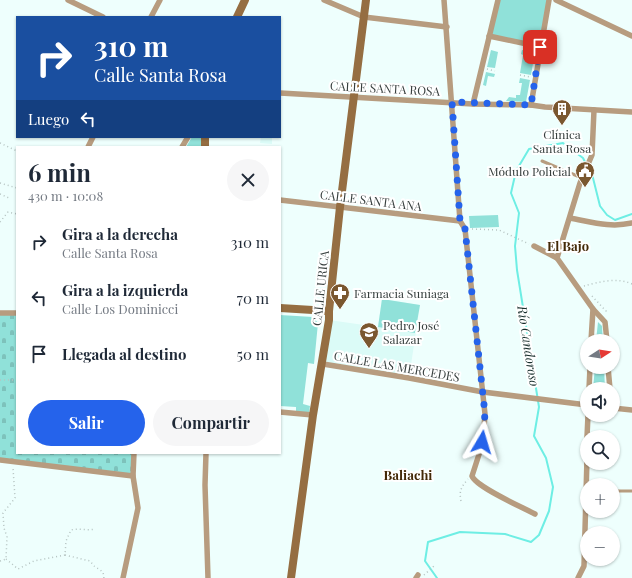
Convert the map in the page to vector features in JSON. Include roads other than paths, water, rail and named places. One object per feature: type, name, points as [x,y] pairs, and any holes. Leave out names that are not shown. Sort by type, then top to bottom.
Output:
[{"type":"main road","points":[[237,16],[245,0]]},
{"type":"main road","name":"CALLE URICA","points":[[291,578],[313,415],[323,364],[329,320],[340,207],[366,0]]},
{"type":"main road","points":[[281,308],[329,311]]},
{"type":"street","points":[[68,0],[100,16]]},
{"type":"street","points":[[152,16],[160,0]]},
{"type":"street","points":[[324,0],[364,18],[447,27]]},
{"type":"street","points":[[444,0],[460,221],[465,229],[485,414],[485,427],[482,442],[472,476],[474,481],[484,488],[535,514]]},
{"type":"street","points":[[473,104],[498,0]]},
{"type":"street","points":[[531,105],[549,0]]},
{"type":"street","points":[[556,0],[632,36]]},
{"type":"street","points":[[489,36],[540,47]]},
{"type":"street","name":"CALLE SANTA ROSA","points":[[281,93],[473,104],[531,105],[632,112]]},
{"type":"street","points":[[556,258],[582,178],[592,155],[594,110]]},
{"type":"street","name":"CALLE SANTA ANA","points":[[281,200],[460,221]]},
{"type":"street","points":[[570,218],[610,226],[621,226],[632,223]]},
{"type":"street","points":[[534,246],[556,258],[593,309],[606,322],[607,334]]},
{"type":"street","points":[[591,334],[593,309]]},
{"type":"street","points":[[10,313],[16,310]]},
{"type":"street","points":[[0,313],[16,313]]},
{"type":"street","name":"CALLE LAS MERCEDES","points":[[323,364],[483,392],[580,404]]},
{"type":"street","points":[[620,409],[632,410]]},
{"type":"street","points":[[281,412],[313,415]]},
{"type":"street","points":[[122,578],[138,508],[133,476],[134,454]]},
{"type":"street","points":[[206,454],[205,485],[208,578]]},
{"type":"street","points":[[0,460],[133,476]]},
{"type":"street","points":[[578,578],[584,566],[586,518]]},
{"type":"lane","points":[[542,161],[582,178]]},
{"type":"lane","points":[[620,491],[632,492]]},
{"type":"waterway","name":"Río Candoroso","points":[[437,578],[425,561],[428,542],[460,532],[505,534],[531,542],[539,535],[549,511],[553,487],[546,458],[534,436],[539,407],[517,270],[515,246],[519,213],[511,193],[516,171],[529,149],[563,143],[583,158],[593,178],[600,206],[607,215],[615,220],[632,214]]},
{"type":"place","name":"Clínica Santa Rosa","points":[[562,126]]},
{"type":"place","name":"Módulo Policial","points":[[585,188]]},
{"type":"place","name":"Farmacia Suniaga","points":[[340,310]]},
{"type":"place","name":"Pedro José Salazar","points":[[369,349]]},
{"type":"district","name":"El Bajo","points":[[568,245]]},
{"type":"district","name":"Baliachi","points":[[408,474]]}]
